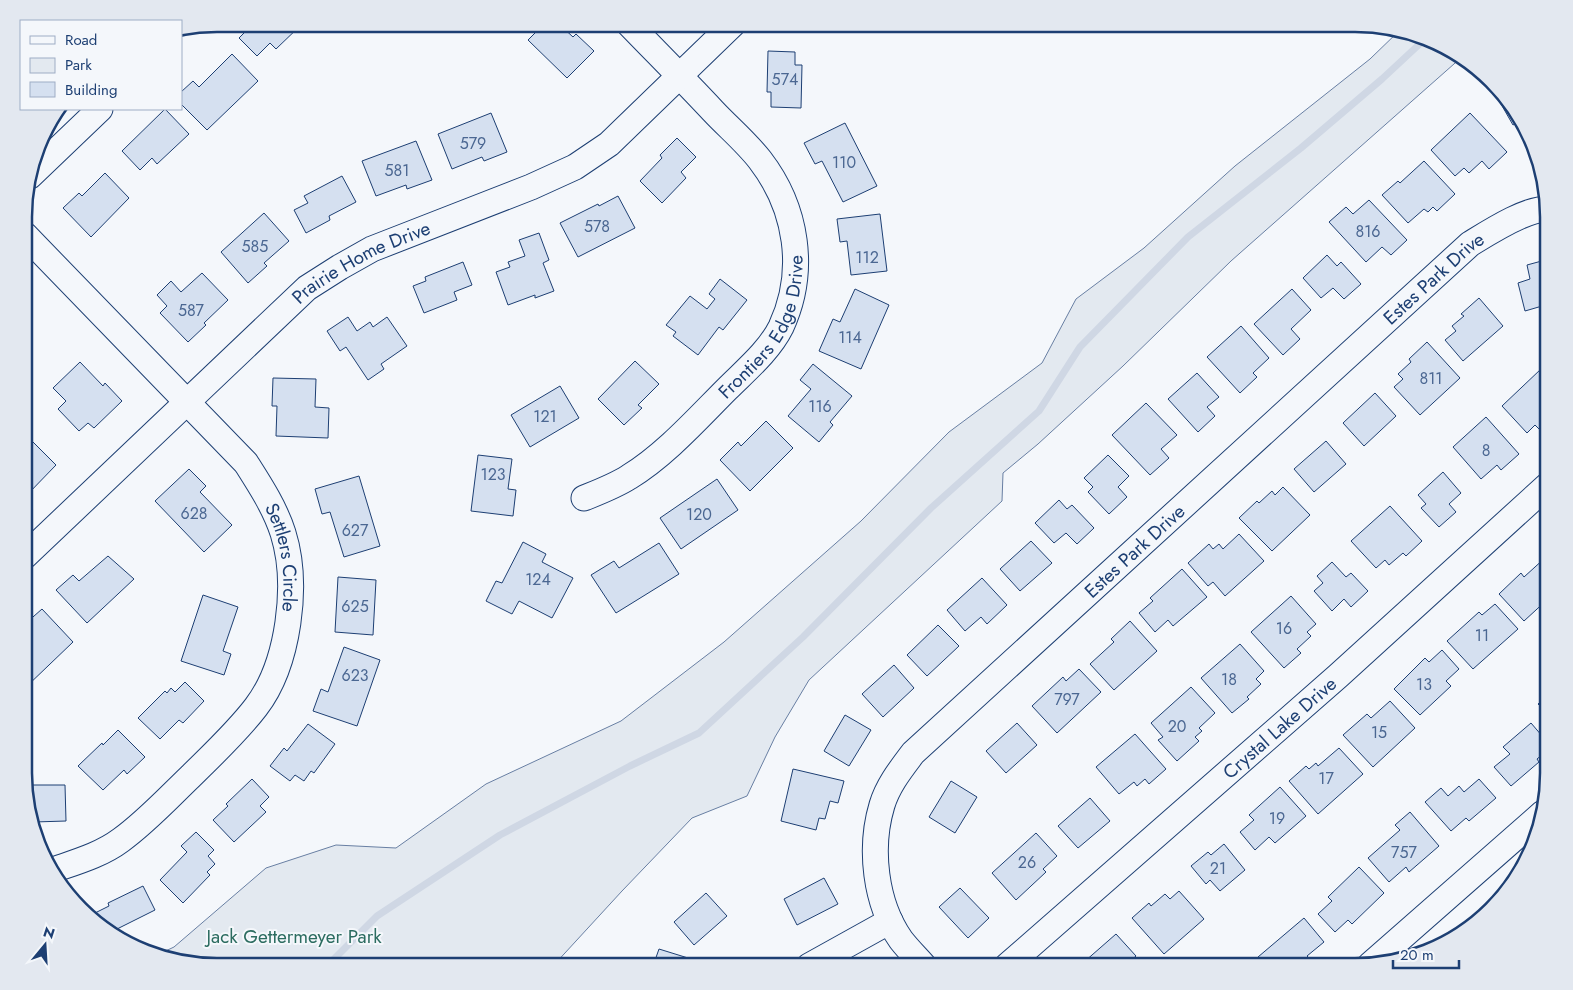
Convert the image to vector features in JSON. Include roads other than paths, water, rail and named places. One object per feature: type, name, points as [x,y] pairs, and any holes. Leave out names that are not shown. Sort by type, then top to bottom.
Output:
[{"type":"street","name":"Frontiers Edge Drive","points":[[584,498],[628,478],[647,464],[763,354],[780,328],[792,296],[796,272],[796,248],[791,221],[778,188],[760,160],[637,32]]},
{"type":"street","name":"Prairie Home Drive","points":[[32,549],[307,288],[372,249],[530,187],[575,166],[609,144],[725,32]]},
{"type":"street","points":[[40,167],[99,110]]},
{"type":"street","name":"Estes Park Drive","points":[[917,958],[902,941],[890,921],[881,894],[876,863],[875,836],[882,804],[895,776],[913,753],[1470,244],[1495,228],[1540,206]]},
{"type":"street","name":"Settlers Circle","points":[[32,242],[246,463],[267,496],[283,534],[290,571],[290,608],[286,635],[276,671],[257,706],[231,736],[171,795],[121,840],[93,856],[59,868]]},
{"type":"street","name":"Crystal Lake Drive","points":[[1016,958],[1338,676],[1540,492]]},
{"type":"street","points":[[1380,956],[1534,821]]},
{"type":"street","points":[[823,958],[890,921]]},
{"type":"waterway","points":[[335,958],[377,916],[500,835],[630,766],[699,733],[803,637],[931,508],[1039,411],[1080,347],[1188,237],[1301,148],[1382,79],[1420,44]]},
{"type":"park label","name":"Jack Gettermeyer Park","points":[[294,936]]}]
